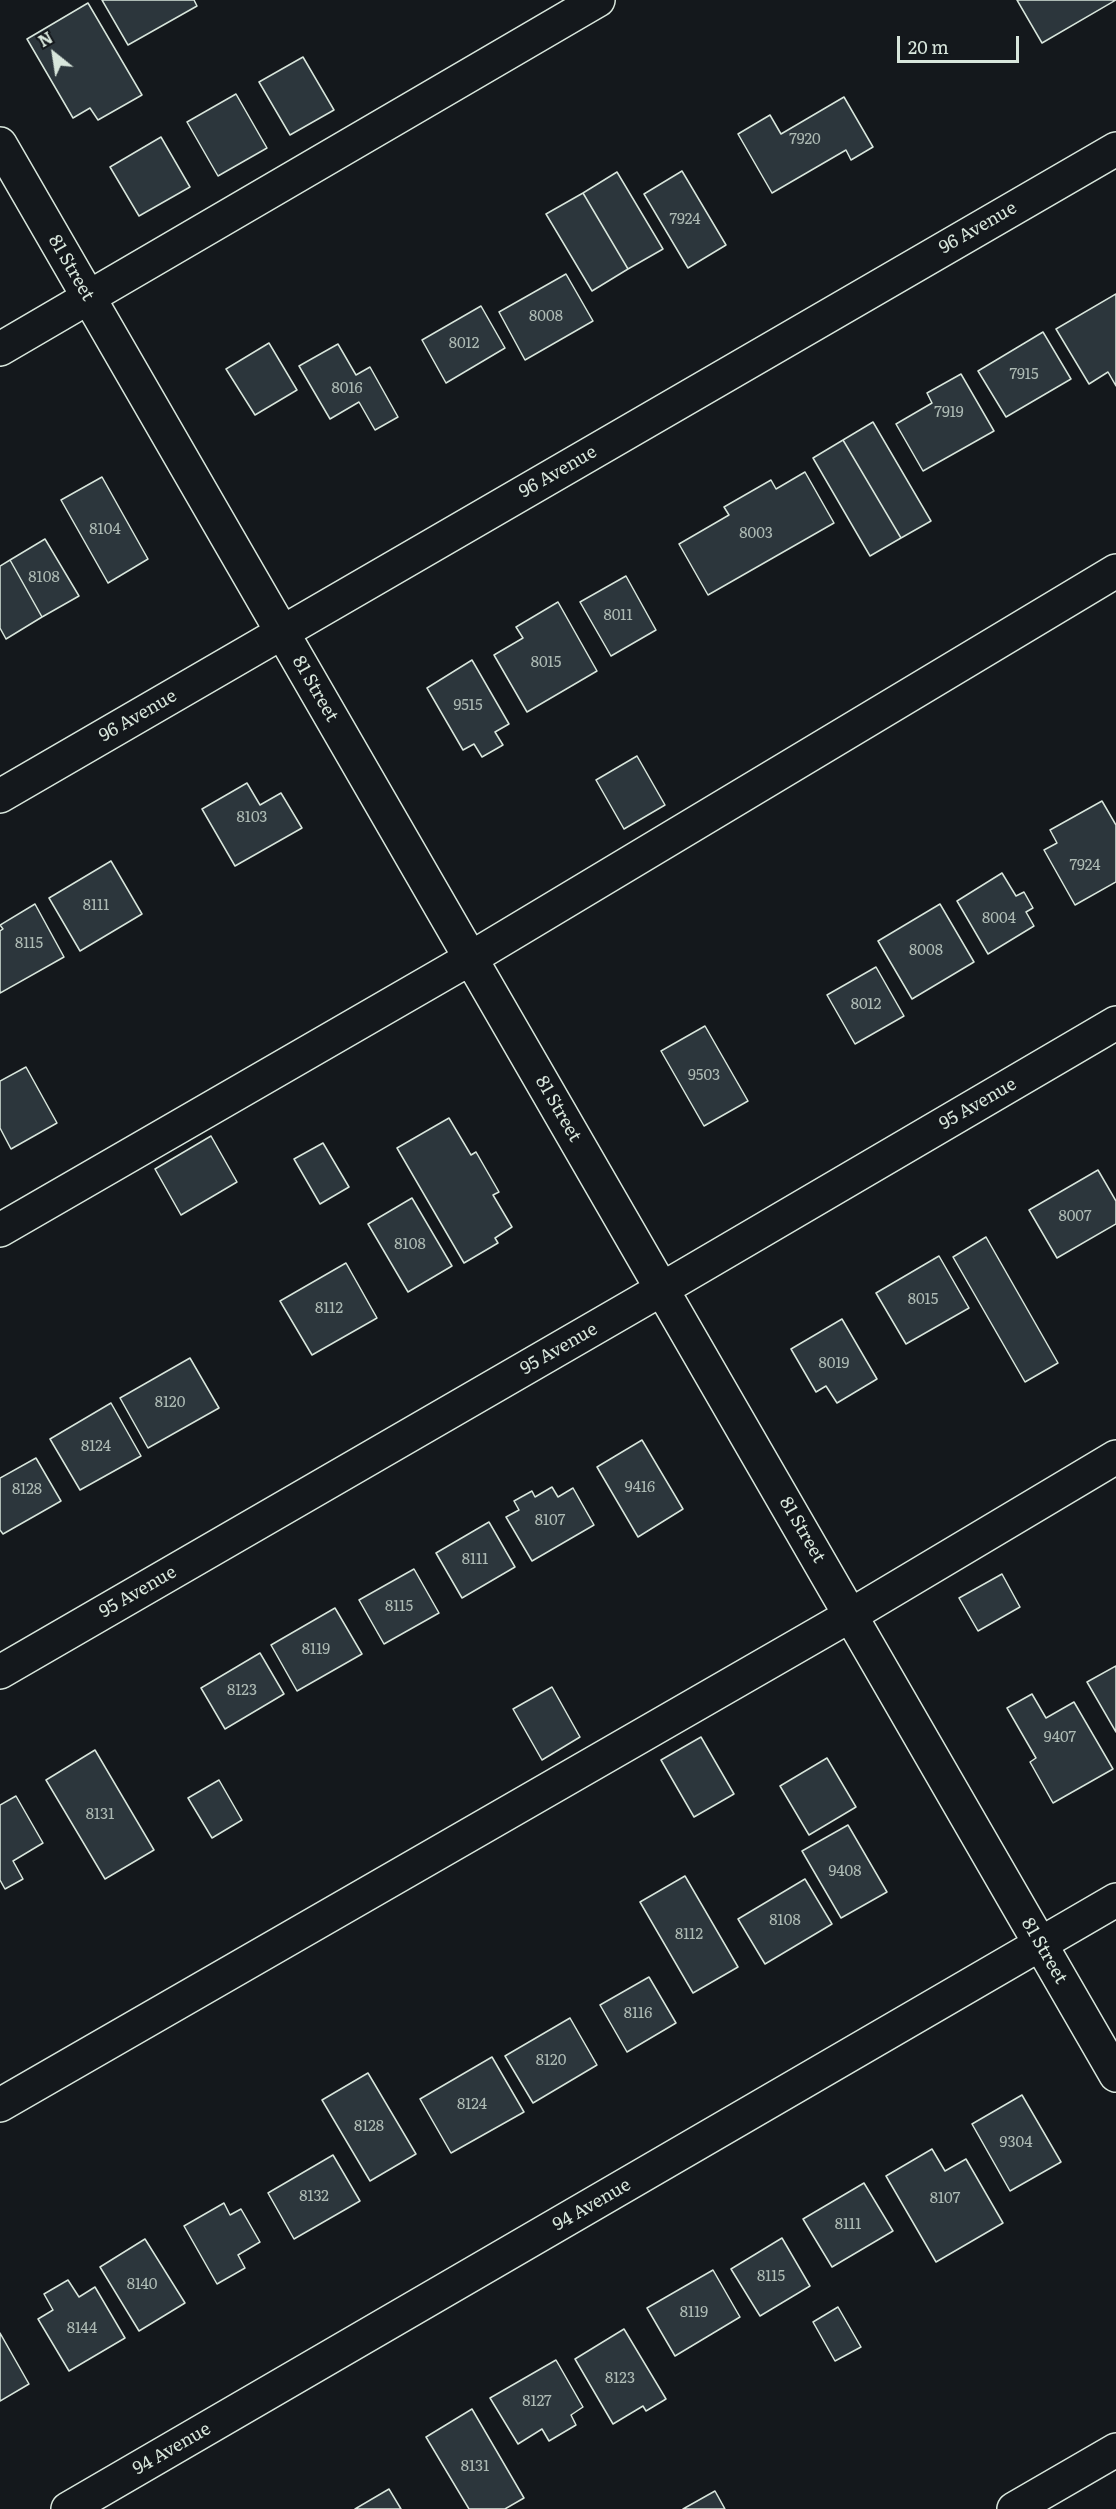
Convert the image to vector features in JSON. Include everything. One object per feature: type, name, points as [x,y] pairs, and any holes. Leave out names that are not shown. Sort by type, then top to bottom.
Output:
[{"type":"street","points":[[0,349],[598,0]]},
{"type":"street","name":"81 Street","points":[[0,144],[1116,2075]]},
{"type":"street","name":"96 Avenue","points":[[0,796],[1116,148]]},
{"type":"street","points":[[0,1230],[471,958],[1116,571]]},
{"type":"street","name":"95 Avenue","points":[[0,1672],[1116,1023]]},
{"type":"street","points":[[0,2105],[851,1615],[1116,1457]]},
{"type":"street","name":"94 Avenue","points":[[68,2509],[1116,1900]]},
{"type":"street","points":[[1014,2509],[1116,2450]]},
{"type":"building","points":[[102,0],[194,0],[197,6],[128,45]]},
{"type":"building","points":[[1017,0],[1116,0],[1042,43]]},
{"type":"building","points":[[88,3],[142,95],[98,120],[90,108],[73,118],[27,39]]},
{"type":"building","points":[[303,57],[334,110],[290,135],[259,82]]},
{"type":"building","points":[[236,94],[267,148],[218,176],[187,122]]},
{"type":"building","points":[[844,97],[873,147],[851,160],[846,150],[772,193],[738,134],[770,115],[781,134]]},
{"type":"building","points":[[161,137],[190,187],[139,216],[110,167]]},
{"type":"building","points":[[682,171],[726,245],[688,268],[644,194]]},
{"type":"building","points":[[617,172],[663,249],[628,269],[583,193]]},
{"type":"building","points":[[583,193],[628,269],[592,291],[546,214]]},
{"type":"building","points":[[566,274],[593,321],[525,360],[499,312]]},
{"type":"building","points":[[1116,294],[1116,386],[1108,372],[1089,384],[1056,329]]},
{"type":"building","points":[[481,306],[505,348],[446,383],[422,340]]},
{"type":"building","points":[[1043,332],[1071,379],[1006,417],[978,371]]},
{"type":"building","points":[[269,343],[297,390],[255,415],[226,369]]},
{"type":"building","points":[[338,344],[356,375],[370,367],[398,417],[375,430],[359,402],[330,419],[299,366]]},
{"type":"building","points":[[961,374],[994,431],[923,471],[896,424],[932,403],[927,393]]},
{"type":"building","points":[[873,422],[931,521],[901,538],[843,440]]},
{"type":"building","points":[[843,440],[901,538],[870,556],[813,458]]},
{"type":"building","points":[[805,472],[834,523],[708,595],[679,544],[729,515],[724,507],[771,480],[776,489]]},
{"type":"building","points":[[102,477],[148,559],[108,583],[61,500]]},
{"type":"building","points":[[45,539],[79,596],[42,617],[10,560]]},
{"type":"building","points":[[10,560],[42,617],[6,639],[0,628],[0,566]]},
{"type":"building","points":[[626,576],[656,630],[611,656],[580,602]]},
{"type":"building","points":[[558,602],[597,671],[527,712],[494,655],[523,638],[516,627]]},
{"type":"building","points":[[472,660],[509,724],[495,732],[503,745],[482,757],[474,744],[463,750],[427,688]]},
{"type":"building","points":[[637,756],[665,805],[624,829],[596,780]]},
{"type":"building","points":[[247,783],[260,805],[281,793],[302,828],[235,866],[202,809]]},
{"type":"building","points":[[1102,801],[1116,825],[1116,882],[1075,905],[1044,850],[1057,843],[1050,830]]},
{"type":"building","points":[[111,861],[142,914],[80,951],[49,898]]},
{"type":"building","points":[[1002,873],[1016,896],[1024,892],[1033,908],[1026,912],[1034,926],[988,954],[957,901]]},
{"type":"building","points":[[35,904],[64,957],[0,993],[0,931],[3,929],[0,925]]},
{"type":"building","points":[[940,904],[974,962],[912,999],[878,941]]},
{"type":"building","points":[[876,967],[904,1016],[855,1044],[827,995]]},
{"type":"building","points":[[705,1026],[748,1101],[704,1126],[661,1051]]},
{"type":"building","points":[[26,1067],[57,1123],[11,1149],[0,1128],[0,1081]]},
{"type":"building","points":[[449,1118],[471,1155],[476,1152],[499,1192],[493,1195],[512,1227],[495,1238],[498,1243],[464,1263],[397,1148]]},
{"type":"building","points":[[211,1136],[237,1182],[181,1215],[155,1169]]},
{"type":"building","points":[[323,1143],[349,1187],[320,1204],[294,1159]]},
{"type":"building","points":[[1098,1170],[1116,1201],[1116,1224],[1057,1258],[1029,1210]]},
{"type":"building","points":[[412,1198],[452,1266],[408,1292],[368,1224]]},
{"type":"building","points":[[986,1237],[1058,1363],[1025,1382],[953,1257]]},
{"type":"building","points":[[939,1256],[969,1308],[906,1344],[876,1293]]},
{"type":"building","points":[[346,1263],[377,1318],[312,1355],[280,1301]]},
{"type":"building","points":[[842,1319],[877,1379],[837,1403],[826,1386],[816,1392],[791,1349]]},
{"type":"building","points":[[190,1358],[219,1408],[148,1448],[120,1398]]},
{"type":"building","points":[[111,1403],[141,1456],[80,1490],[50,1439]]},
{"type":"building","points":[[642,1440],[683,1509],[638,1537],[597,1467]]},
{"type":"building","points":[[36,1458],[61,1501],[3,1534],[0,1530],[0,1478]]},
{"type":"building","points":[[552,1487],[558,1497],[573,1488],[594,1525],[532,1561],[506,1517],[519,1510],[514,1501],[532,1491],[535,1497]]},
{"type":"building","points":[[489,1522],[515,1567],[462,1598],[436,1553]]},
{"type":"building","points":[[414,1569],[439,1613],[384,1644],[359,1600]]},
{"type":"building","points":[[1002,1574],[1020,1607],[978,1631],[959,1598]]},
{"type":"building","points":[[335,1608],[362,1654],[297,1691],[271,1645]]},
{"type":"building","points":[[260,1653],[284,1694],[225,1729],[201,1688]]},
{"type":"building","points":[[1116,1666],[1116,1732],[1087,1682]]},
{"type":"building","points":[[552,1687],[580,1737],[542,1760],[513,1709]]},
{"type":"building","points":[[1032,1694],[1046,1718],[1074,1702],[1113,1769],[1053,1803],[1030,1762],[1036,1758],[1007,1708]]},
{"type":"building","points":[[701,1737],[734,1794],[694,1817],[661,1760]]},
{"type":"building","points":[[95,1750],[154,1850],[105,1879],[46,1780]]},
{"type":"building","points":[[827,1758],[856,1807],[809,1835],[780,1786]]},
{"type":"building","points":[[219,1780],[242,1820],[212,1838],[188,1798]]},
{"type":"building","points":[[16,1796],[43,1843],[13,1861],[23,1879],[5,1889],[0,1880],[0,1805]]},
{"type":"building","points":[[848,1825],[887,1892],[841,1918],[802,1851]]},
{"type":"building","points":[[685,1876],[738,1967],[693,1993],[640,1902]]},
{"type":"building","points":[[805,1879],[832,1924],[765,1964],[738,1919]]},
{"type":"building","points":[[649,1977],[676,2023],[627,2052],[600,2005]]},
{"type":"building","points":[[570,2018],[597,2065],[533,2103],[505,2056]]},
{"type":"building","points":[[492,2057],[524,2112],[451,2153],[420,2099]]},
{"type":"building","points":[[368,2073],[416,2154],[370,2181],[322,2100]]},
{"type":"building","points":[[1022,2095],[1061,2162],[1010,2191],[972,2124]]},
{"type":"building","points":[[932,2149],[945,2171],[966,2159],[1003,2223],[936,2262],[886,2176]]},
{"type":"building","points":[[333,2155],[360,2201],[294,2239],[268,2193]]},
{"type":"building","points":[[864,2183],[893,2231],[832,2267],[803,2219]]},
{"type":"building","points":[[224,2203],[230,2215],[241,2209],[260,2242],[238,2255],[245,2268],[217,2284],[184,2226]]},
{"type":"building","points":[[782,2238],[810,2286],[760,2316],[731,2269]]},
{"type":"building","points":[[145,2239],[185,2303],[139,2331],[100,2267]]},
{"type":"building","points":[[713,2270],[740,2317],[675,2356],[647,2308]]},
{"type":"building","points":[[68,2280],[79,2297],[95,2287],[125,2338],[69,2371],[38,2319],[53,2310],[44,2294]]},
{"type":"building","points":[[838,2307],[861,2347],[835,2361],[813,2322]]},
{"type":"building","points":[[624,2329],[666,2399],[646,2411],[643,2406],[613,2424],[575,2359]]},
{"type":"building","points":[[0,2333],[29,2384],[0,2401]]},
{"type":"building","points":[[556,2360],[583,2407],[571,2415],[576,2425],[549,2441],[542,2429],[518,2444],[490,2398]]},
{"type":"building","points":[[472,2409],[524,2498],[505,2509],[469,2509],[426,2437]]},
{"type":"building","points":[[389,2489],[401,2509],[355,2509]]},
{"type":"building","points":[[715,2491],[725,2509],[683,2509]]}]
